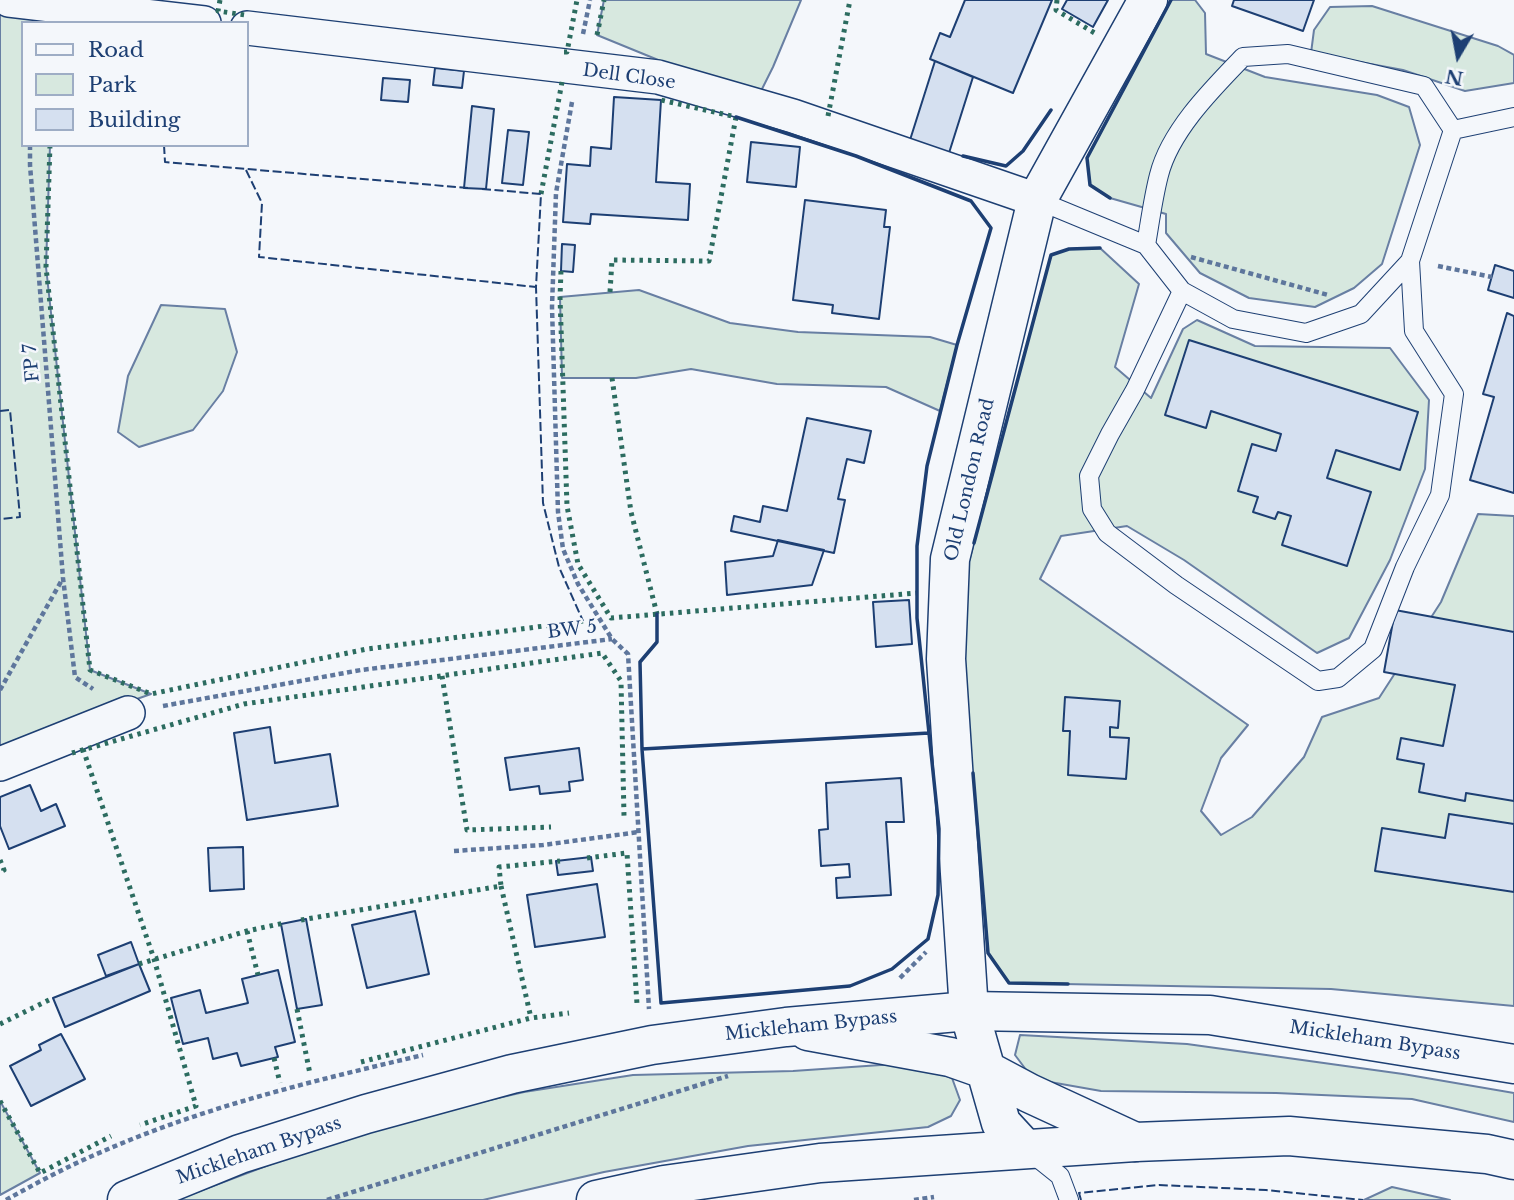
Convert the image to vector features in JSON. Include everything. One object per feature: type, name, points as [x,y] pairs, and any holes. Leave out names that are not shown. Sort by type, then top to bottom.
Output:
[{"type":"main road","name":"Old London Road","points":[[1024,1148],[1001,1123],[969,1011],[946,659],[950,559],[1037,200],[1148,0]]},
{"type":"main road","name":"Mickleham Bypass","points":[[127,1200],[240,1154],[366,1114],[512,1074],[652,1045],[786,1027],[969,1011],[1210,1015],[1514,1064]]},
{"type":"main road","points":[[786,1027],[950,1057],[984,1069],[1135,1142]]},
{"type":"main road","points":[[596,1200],[664,1185],[820,1163],[1135,1142],[1289,1136],[1487,1154],[1514,1160]]},
{"type":"street","points":[[9,0],[187,21]]},
{"type":"street","name":"Dell Close","points":[[248,28],[658,78],[768,109],[1037,200]]},
{"type":"street","points":[[0,764],[128,713]]},
{"type":"lane","points":[[1146,245],[1159,173],[1170,149],[1200,103],[1243,57],[1288,54],[1424,86],[1453,130]]},
{"type":"lane","points":[[1453,130],[1514,117]]},
{"type":"lane","points":[[1182,290],[1135,390],[1089,477],[1092,509],[1107,533],[1187,593],[1318,681],[1338,678],[1373,649],[1405,566],[1440,495],[1454,394],[1414,331],[1410,261],[1453,130]]},
{"type":"lane","points":[[1037,200],[1146,245],[1182,290],[1233,319],[1306,333],[1361,314],[1410,261]]},
{"type":"lane","points":[[1024,1148],[1060,1176],[1069,1200]]},
{"type":"path","points":[[576,69],[556,194],[552,307],[558,512],[563,549],[578,584],[612,639]]},
{"type":"path","name":"FP 7","points":[[30,147],[63,578],[75,677],[128,713]]},
{"type":"path","points":[[1146,245],[1368,306]]},
{"type":"path","points":[[1410,261],[1492,277]]},
{"type":"path","points":[[0,690],[63,578]]},
{"type":"path","name":"BW 5","points":[[128,713],[361,670],[612,639],[628,654],[652,1045]]},
{"type":"path","points":[[454,851],[543,845],[639,832]]},
{"type":"path","points":[[898,980],[933,945]]},
{"type":"path","points":[[6,1200],[106,1149],[214,1111],[345,1073],[434,1053]]},
{"type":"path","points":[[327,1200],[625,1110],[737,1073]]},
{"type":"green space","points":[[604,0],[801,0],[760,93],[668,64],[597,35]]},
{"type":"green space","points":[[1171,0],[1195,0],[1205,13],[1206,54],[1265,77],[1377,95],[1409,107],[1420,145],[1382,264],[1354,288],[1315,307],[1249,298],[1200,273],[1166,233],[1166,214],[1110,198],[1090,185],[1087,158]]},
{"type":"green space","points":[[1372,6],[1498,46],[1514,55],[1514,83],[1465,91],[1403,70],[1311,53],[1314,30],[1330,7]]},
{"type":"green space","points":[[0,14],[58,21],[21,21],[21,147],[50,147],[46,267],[90,670],[151,694],[0,747]]},
{"type":"green space","points":[[1100,248],[1139,284],[1115,367],[1151,398],[1183,329],[1197,320],[1255,346],[1390,348],[1429,400],[1425,469],[1390,560],[1349,638],[1317,653],[1184,560],[1127,526],[1061,536],[1040,579],[1248,725],[1221,758],[1201,811],[1221,835],[1252,817],[1304,757],[1322,717],[1379,698],[1441,602],[1478,514],[1514,516],[1514,1006],[1331,989],[1009,983],[988,953],[962,653],[967,569],[1051,255],[1069,249]]},
{"type":"green space","points":[[639,290],[730,323],[798,332],[930,337],[957,345],[940,411],[886,387],[777,384],[691,369],[636,378],[562,378],[560,297]]},
{"type":"green space","points":[[161,305],[225,309],[237,352],[223,391],[193,430],[139,447],[118,432],[128,376]]},
{"type":"green space","points":[[1020,1035],[1187,1044],[1403,1074],[1514,1093],[1514,1122],[1412,1099],[1276,1093],[1101,1091],[1033,1079],[1015,1055]]},
{"type":"green space","points":[[910,1063],[952,1078],[960,1100],[951,1116],[928,1127],[748,1146],[604,1172],[483,1200],[176,1200],[364,1129],[524,1092],[633,1075],[793,1071]]},
{"type":"green space","points":[[0,1101],[40,1173],[0,1195]]},
{"type":"green space","points":[[1392,1187],[1450,1200],[1364,1200]]},
{"type":"building","points":[[965,0],[1052,0],[1013,93],[930,59],[940,33],[950,37]]},
{"type":"building","points":[[1067,0],[1108,0],[1093,27],[1062,9]]},
{"type":"building","points":[[1234,0],[1314,0],[1303,31],[1232,6]]},
{"type":"building","points":[[935,61],[973,77],[949,153],[910,140]]},
{"type":"building","points":[[435,68],[464,71],[462,88],[433,85]]},
{"type":"building","points":[[383,78],[410,80],[408,102],[381,100]]},
{"type":"building","points":[[614,97],[661,100],[656,182],[690,184],[688,220],[591,214],[590,224],[563,222],[567,164],[590,166],[591,147],[611,149]]},
{"type":"building","points":[[472,106],[494,109],[486,189],[464,188]]},
{"type":"building","points":[[508,130],[529,132],[523,185],[502,183]]},
{"type":"building","points":[[751,142],[800,147],[796,187],[747,182]]},
{"type":"building","points":[[805,200],[886,210],[884,227],[890,227],[879,319],[832,313],[833,305],[793,300]]},
{"type":"building","points":[[562,244],[575,245],[573,272],[561,271]]},
{"type":"building","points":[[1495,265],[1514,271],[1514,298],[1488,290]]},
{"type":"building","points":[[1507,313],[1514,316],[1514,493],[1470,480],[1494,397],[1483,394]]},
{"type":"building","points":[[1189,340],[1418,412],[1400,470],[1336,450],[1327,478],[1371,492],[1347,566],[1282,545],[1291,516],[1278,512],[1275,519],[1253,512],[1258,497],[1238,491],[1252,444],[1276,451],[1281,434],[1211,411],[1206,428],[1165,415]]},
{"type":"building","points":[[807,418],[871,431],[864,463],[847,459],[838,499],[845,500],[834,553],[731,531],[734,516],[760,522],[763,506],[787,511]]},
{"type":"building","points":[[778,540],[824,550],[812,585],[727,595],[725,562],[773,556]]},
{"type":"building","points":[[909,600],[912,644],[876,647],[873,602]]},
{"type":"building","points":[[1395,610],[1514,632],[1514,801],[1466,793],[1465,801],[1419,792],[1424,764],[1397,759],[1401,738],[1443,746],[1455,685],[1384,672]]},
{"type":"building","points":[[1065,697],[1120,701],[1118,728],[1110,727],[1110,737],[1129,738],[1126,779],[1068,775],[1070,731],[1063,731]]},
{"type":"building","points":[[270,727],[275,763],[330,754],[338,806],[247,820],[234,733]]},
{"type":"building","points":[[579,748],[583,780],[569,782],[570,791],[540,794],[539,786],[510,790],[505,758]]},
{"type":"building","points":[[901,778],[904,822],[886,822],[891,895],[837,898],[836,878],[850,877],[849,864],[821,866],[819,830],[828,829],[826,783]]},
{"type":"building","points":[[30,785],[41,811],[56,804],[65,826],[9,849],[0,826],[0,797]]},
{"type":"building","points":[[1449,814],[1514,824],[1514,892],[1375,871],[1382,828],[1445,838]]},
{"type":"building","points":[[243,847],[244,889],[210,891],[208,848]]},
{"type":"building","points":[[591,857],[593,871],[558,875],[556,861]]},
{"type":"building","points":[[597,884],[605,937],[535,947],[527,895]]},
{"type":"building","points":[[415,911],[429,974],[367,988],[352,925]]},
{"type":"building","points":[[306,919],[322,1005],[297,1009],[281,924]]},
{"type":"building","points":[[131,942],[139,964],[106,976],[98,955]]},
{"type":"building","points":[[139,964],[150,991],[65,1027],[53,998]]},
{"type":"building","points":[[278,970],[295,1042],[275,1047],[278,1057],[241,1066],[237,1053],[213,1059],[208,1038],[183,1044],[171,998],[200,990],[206,1013],[248,1003],[242,979]]},
{"type":"building","points":[[61,1034],[85,1079],[31,1106],[10,1066],[41,1050],[39,1045]]},
{"type":"hedge","points":[[220,0],[218,11],[245,15]]},
{"type":"hedge","points":[[564,52],[567,52],[577,0]]},
{"type":"hedge","points":[[597,35],[604,0]]},
{"type":"hedge","points":[[828,116],[850,0]]},
{"type":"hedge","points":[[1057,0],[1056,10],[1098,35]]},
{"type":"hedge","points":[[541,194],[563,77]]},
{"type":"hedge","points":[[610,292],[612,260],[709,261],[736,117],[661,100]]},
{"type":"hedge","points":[[50,147],[46,267],[90,670],[151,694],[367,649],[583,621]]},
{"type":"hedge","points":[[561,271],[567,506],[578,564],[611,618],[917,593]]},
{"type":"hedge","points":[[612,378],[631,512],[657,614]]},
{"type":"hedge","points":[[72,753],[244,704],[602,653],[621,681],[624,816]]},
{"type":"hedge","points":[[442,676],[467,830],[551,827]]},
{"type":"hedge","points":[[83,749],[154,959],[196,1106],[140,1125]]},
{"type":"hedge","points":[[587,858],[627,853],[637,1004]]},
{"type":"hedge","points":[[0,860],[4,870],[0,872]]},
{"type":"hedge","points":[[301,920],[501,886],[499,867],[560,861]]},
{"type":"hedge","points":[[501,886],[531,1018]]},
{"type":"hedge","points":[[139,964],[247,931],[284,923]]},
{"type":"hedge","points":[[247,931],[258,975]]},
{"type":"hedge","points":[[0,1024],[53,998]]},
{"type":"hedge","points":[[297,1009],[310,1074]]},
{"type":"hedge","points":[[361,1062],[531,1018],[569,1013]]},
{"type":"hedge","points":[[274,1058],[280,1083]]},
{"type":"hedge","points":[[0,1101],[40,1173],[111,1136]]},
{"type":"fence","points":[[164,147],[165,162],[468,188]]},
{"type":"fence","points":[[246,170],[262,203],[259,257],[536,287]]},
{"type":"fence","points":[[482,189],[541,194],[536,287],[543,503],[559,567],[583,621]]},
{"type":"fence","points":[[0,411],[10,410],[20,517],[0,519]]},
{"type":"fence","points":[[1081,1200],[1079,1193],[1159,1185],[1266,1190],[1363,1200]]},
{"type":"wall","points":[[1110,198],[1090,185],[1087,158],[1171,0]]},
{"type":"wall","points":[[963,156],[1006,166],[1023,151],[1051,110]]},
{"type":"wall","points":[[657,614],[657,642],[640,662],[642,749],[661,1003],[850,986],[892,969],[928,939],[938,895],[939,829],[917,618],[917,546],[927,466],[957,345],[991,228],[971,201],[856,156],[736,117]]},
{"type":"wall","points":[[974,543],[1051,255],[1069,249],[1100,248]]},
{"type":"wall","points":[[642,749],[929,733]]},
{"type":"wall","points":[[973,773],[988,953],[1009,983],[1068,984]]}]
